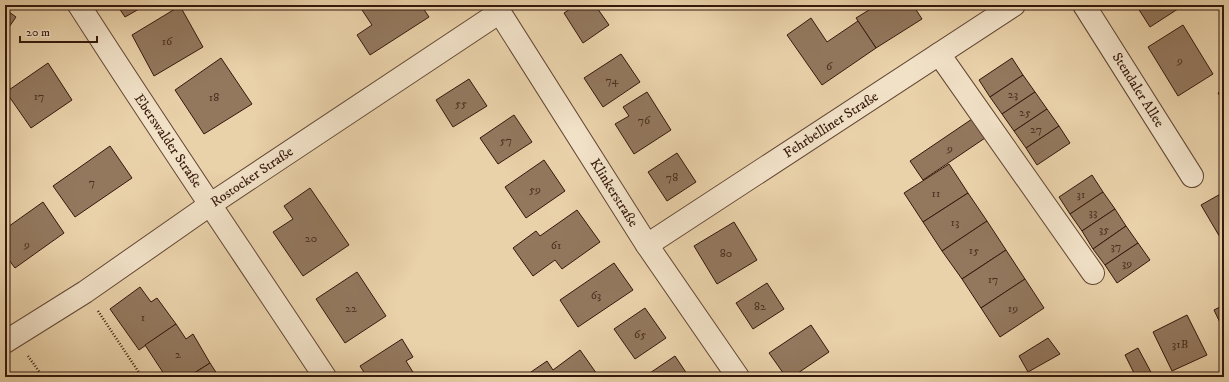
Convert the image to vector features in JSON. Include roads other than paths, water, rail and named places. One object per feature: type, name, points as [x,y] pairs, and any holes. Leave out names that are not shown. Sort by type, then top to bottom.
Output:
[{"type":"street","name":"Eberswalder Straße","points":[[79,5],[325,377]]},
{"type":"street","name":"Fehrbelliner Straße","points":[[647,245],[1014,5]]},
{"type":"street","name":"Stendaler Allee","points":[[1084,5],[1192,176]]},
{"type":"street","name":"Rostocker Straße","points":[[5,342],[85,292],[211,204],[498,9]]},
{"type":"street","name":"Klinkerstraße","points":[[498,9],[647,245],[738,377]]},
{"type":"street","points":[[939,54],[1093,273]]}]
